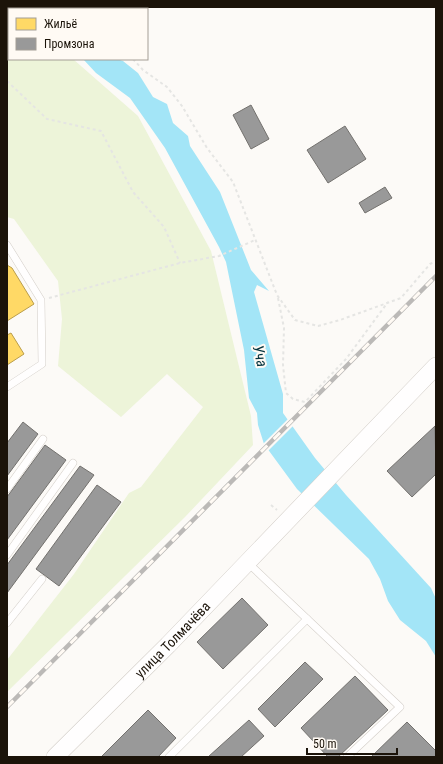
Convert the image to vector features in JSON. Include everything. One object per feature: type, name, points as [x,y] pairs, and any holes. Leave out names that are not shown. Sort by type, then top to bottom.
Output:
[{"type":"street","name":"улица Толмачёва","points":[[55,757],[168,645],[287,519],[436,366]]},
{"type":"lane","points":[[7,245],[41,300],[42,364],[7,387]]},
{"type":"lane","points":[[7,488],[43,439]]},
{"type":"lane","points":[[7,555],[73,463]]},
{"type":"lane","points":[[246,562],[400,707],[347,757]]},
{"type":"lane","points":[[7,623],[42,579]]},
{"type":"lane","points":[[169,757],[307,619]]},
{"type":"path","points":[[134,60],[143,70],[167,87],[182,106],[207,148],[233,182],[277,295],[284,328],[283,365],[286,393],[293,399],[304,402],[346,359],[388,301]]},
{"type":"path","points":[[7,80],[47,119],[101,131],[133,192],[164,227],[180,263]]},
{"type":"path","points":[[41,300],[180,263],[219,256],[255,240]]},
{"type":"path","points":[[277,295],[295,320],[318,326],[340,320],[388,301],[401,298],[430,264],[436,261]]},
{"type":"green space","points":[[7,53],[8,60],[74,60],[138,116],[211,251],[251,416],[253,445],[185,517],[7,692],[7,660],[74,574],[129,493],[141,487],[203,407],[167,374],[121,417],[58,366],[62,319],[58,281],[14,219],[7,217]]},
{"type":"water","name":"Уча","points":[[84,60],[123,61],[138,73],[153,97],[167,104],[173,123],[188,136],[190,146],[220,192],[251,270],[269,291],[257,285],[254,292],[283,394],[283,413],[315,458],[346,495],[431,588],[436,599],[436,657],[426,641],[400,620],[388,601],[380,579],[369,559],[297,489],[264,444],[258,425],[257,413],[249,398],[244,350],[226,262],[165,148],[130,98],[96,73]]},
{"type":"pier","points":[[289,418],[294,425],[267,452],[262,445]]},
{"type":"building: Жильё","points":[[7,265],[12,268],[34,304],[7,321]]},
{"type":"building: Жильё","points":[[11,333],[24,354],[7,365],[7,335]]},
{"type":"building: Промзона","points":[[251,105],[269,139],[251,149],[233,115]]},
{"type":"building: Промзона","points":[[345,126],[366,159],[328,183],[307,150]]},
{"type":"building: Промзона","points":[[385,187],[392,198],[365,213],[359,203]]},
{"type":"building: Промзона","points":[[23,422],[38,434],[7,476],[7,443]]},
{"type":"building: Промзона","points":[[435,426],[436,474],[412,497],[387,471]]},
{"type":"building: Промзона","points":[[45,445],[66,460],[7,540],[7,497]]},
{"type":"building: Промзона","points":[[80,466],[94,475],[7,593],[7,565]]},
{"type":"building: Промзона","points":[[97,485],[121,502],[59,586],[36,569]]},
{"type":"building: Промзона","points":[[242,598],[268,625],[223,669],[197,642]]},
{"type":"building: Промзона","points":[[305,662],[323,679],[275,727],[258,709]]},
{"type":"building: Промзона","points":[[355,676],[388,710],[338,757],[328,757],[301,728]]},
{"type":"building: Промзона","points":[[148,710],[176,738],[158,757],[101,757]]},
{"type":"building: Промзона","points":[[249,720],[264,736],[241,757],[208,757]]},
{"type":"building: Промзона","points":[[407,722],[436,751],[436,757],[371,757]]},
{"type":"railway","points":[[7,707],[436,276]]}]
